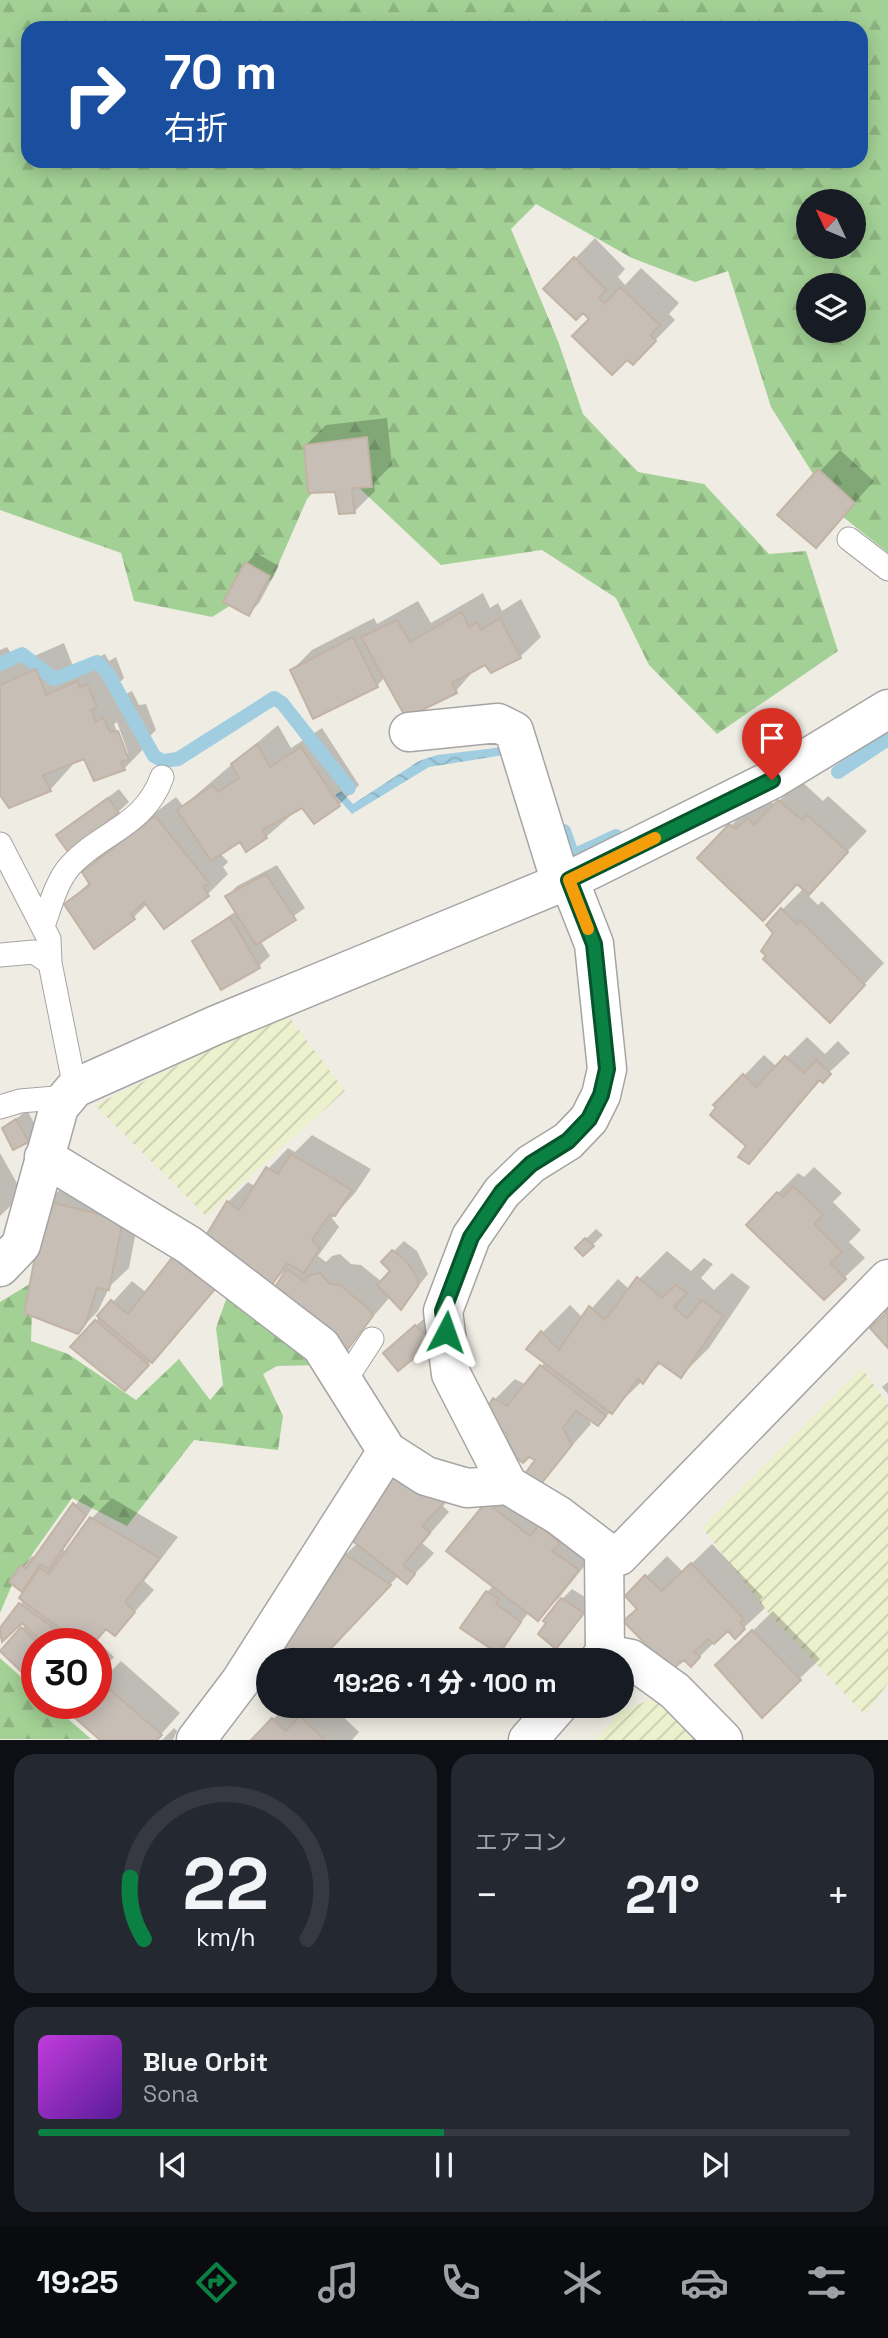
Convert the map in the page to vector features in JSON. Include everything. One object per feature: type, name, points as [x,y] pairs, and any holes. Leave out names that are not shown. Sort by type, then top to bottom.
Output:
[{"type":"street","points":[[0,1267],[21,1245],[59,1107],[71,1093],[216,1025],[565,882],[772,780],[888,709]]},
{"type":"street","points":[[409,732],[498,723],[514,731],[565,882],[594,944],[607,1069],[601,1095],[589,1119],[568,1141],[531,1164],[502,1192],[471,1237],[443,1311],[451,1374],[508,1485],[558,1515],[604,1550],[619,1556],[888,1279]]},
{"type":"street","points":[[44,1157],[189,1245],[321,1346],[387,1451],[426,1476],[467,1488],[508,1485]]},
{"type":"street","points":[[196,1740],[240,1682],[387,1451]]},
{"type":"street","points":[[601,1648],[604,1550]]},
{"type":"street","points":[[634,1660],[675,1691],[723,1740]]},
{"type":"street","points":[[528,1740],[547,1718]]},
{"type":"lane","points":[[849,539],[888,569]]},
{"type":"lane","points":[[47,915],[68,867],[145,808],[154,799],[162,777]]},
{"type":"lane","points":[[0,844],[47,915]]},
{"type":"lane","points":[[0,1107],[71,1093],[50,963],[47,870]]},
{"type":"lane","points":[[0,955],[34,952],[50,963]]},
{"type":"lane","points":[[344,1382],[372,1339]]},
{"type":"green space","points":[[0,0],[888,0],[888,553],[837,512],[771,407],[728,271],[695,282],[632,258],[536,204],[511,229],[558,341],[583,414],[638,472],[704,484],[769,554],[806,551],[838,651],[717,734],[649,665],[616,598],[542,550],[441,565],[336,466],[307,499],[272,579],[212,617],[134,601],[121,553],[0,510]]},
{"type":"green space","points":[[286,1013],[345,1091],[206,1216],[95,1105]]},
{"type":"green space","points":[[33,1282],[31,1341],[68,1354],[136,1400],[179,1359],[210,1400],[223,1385],[216,1328],[228,1294],[319,1365],[277,1366],[263,1374],[283,1416],[278,1450],[194,1440],[127,1526],[72,1498],[14,1580],[0,1613],[0,1302]]},
{"type":"green space","points":[[862,1368],[888,1405],[888,1683],[865,1715],[768,1613],[702,1527]]},
{"type":"green space","points":[[0,1658],[21,1677],[21,1719],[68,1719],[91,1739],[0,1739]]},
{"type":"green space","points":[[658,1697],[710,1740],[595,1740],[615,1718],[634,1718],[634,1706]]},
{"type":"water","points":[[504,747],[504,755],[429,767],[352,814],[335,795],[341,791],[353,804],[419,761],[437,755]]},
{"type":"building","points":[[574,257],[606,290],[599,298],[604,304],[620,287],[660,325],[650,335],[656,341],[633,365],[627,360],[612,375],[572,336],[589,319],[583,313],[576,320],[543,289]]},
{"type":"building","points":[[367,437],[372,487],[352,488],[355,513],[339,514],[335,492],[308,493],[304,445]]},
{"type":"building","points":[[818,469],[855,503],[816,548],[777,515]]},
{"type":"building","points":[[245,562],[270,576],[249,616],[223,602]]},
{"type":"building","points":[[462,612],[469,627],[477,622],[481,630],[500,618],[521,658],[491,673],[485,665],[452,683],[457,693],[406,718],[361,637],[397,620],[410,642]]},
{"type":"building","points":[[353,637],[378,687],[313,719],[290,670]]},
{"type":"building","points":[[36,669],[46,695],[77,681],[80,688],[87,684],[97,707],[91,710],[96,722],[103,717],[110,732],[118,731],[129,760],[121,762],[125,770],[94,781],[84,759],[43,775],[51,791],[9,808],[0,795],[0,685]]},
{"type":"building","points":[[257,744],[270,767],[301,747],[340,806],[314,824],[302,808],[262,830],[267,838],[246,852],[240,842],[211,861],[177,810],[213,785],[218,792],[239,778],[231,764]]},
{"type":"building","points":[[108,798],[119,813],[68,852],[56,835]]},
{"type":"building","points":[[778,800],[802,820],[807,815],[848,852],[809,895],[797,884],[763,921],[697,858],[729,824],[736,829],[747,818],[754,825]]},
{"type":"building","points":[[155,816],[209,883],[203,887],[209,896],[164,929],[144,902],[131,914],[135,919],[94,949],[64,904],[90,885],[82,872]]},
{"type":"building","points":[[266,874],[296,920],[256,945],[225,896]]},
{"type":"building","points":[[781,908],[797,924],[800,920],[865,985],[830,1023],[763,959],[766,956],[761,951],[773,933],[766,925]]},
{"type":"building","points":[[230,917],[260,968],[221,990],[192,941]]},
{"type":"building","points":[[785,1056],[804,1073],[816,1060],[831,1074],[823,1083],[819,1080],[749,1164],[738,1157],[746,1146],[710,1115],[716,1107],[713,1105],[743,1074],[756,1087]]},
{"type":"building","points":[[16,1119],[29,1142],[13,1150],[2,1128]]},
{"type":"building","points":[[291,1154],[352,1190],[335,1216],[330,1214],[312,1240],[320,1248],[304,1273],[287,1263],[269,1289],[202,1242],[227,1201],[239,1210],[266,1167],[278,1174]]},
{"type":"building","points":[[793,1186],[823,1215],[814,1224],[842,1252],[830,1263],[846,1279],[824,1300],[746,1225],[777,1192],[783,1197]]},
{"type":"building","points":[[46,1201],[123,1220],[109,1290],[97,1288],[86,1323],[78,1334],[24,1313]]},
{"type":"building","points":[[585,1238],[594,1246],[583,1256],[575,1248]]},
{"type":"building","points":[[392,1250],[407,1262],[418,1279],[418,1286],[401,1310],[377,1285],[390,1271],[381,1262]]},
{"type":"building","points":[[175,1254],[215,1289],[152,1363],[97,1316],[111,1300],[128,1314]]},
{"type":"building","points":[[287,1269],[304,1281],[310,1275],[320,1273],[330,1284],[340,1285],[370,1310],[373,1316],[347,1350],[270,1294]]},
{"type":"building","points":[[637,1277],[662,1298],[675,1285],[687,1293],[674,1307],[687,1318],[702,1300],[723,1316],[681,1378],[658,1362],[643,1384],[638,1379],[612,1414],[526,1349],[541,1331],[559,1350],[589,1306],[605,1320]]},
{"type":"building","points":[[888,1303],[888,1348],[870,1328],[886,1313],[882,1309]]},
{"type":"building","points":[[95,1320],[149,1365],[125,1391],[70,1347]]},
{"type":"building","points":[[415,1325],[434,1342],[398,1371],[383,1353]]},
{"type":"building","points":[[540,1365],[606,1416],[598,1426],[576,1411],[563,1428],[572,1445],[537,1489],[524,1475],[535,1460],[529,1457],[523,1463],[499,1445],[508,1435],[482,1415],[493,1398],[507,1406]]},
{"type":"building","points":[[395,1471],[447,1500],[422,1526],[430,1533],[403,1565],[415,1574],[407,1584],[349,1538]]},
{"type":"building","points":[[486,1502],[530,1536],[539,1525],[560,1543],[552,1551],[579,1570],[538,1621],[446,1551]]},
{"type":"building","points":[[73,1503],[86,1515],[49,1569],[40,1564],[22,1592],[9,1582],[21,1565],[26,1569]]},
{"type":"building","points":[[90,1517],[160,1558],[125,1602],[135,1612],[115,1636],[112,1628],[60,1628],[19,1598],[40,1568],[49,1574]]},
{"type":"building","points":[[345,1554],[391,1585],[331,1648],[280,1648],[325,1570],[332,1573]]},
{"type":"building","points":[[691,1563],[744,1619],[740,1622],[745,1629],[735,1639],[728,1631],[714,1644],[708,1639],[694,1652],[700,1657],[691,1667],[684,1660],[671,1670],[623,1621],[637,1609],[625,1596],[645,1575],[662,1591]]},
{"type":"building","points":[[486,1591],[499,1599],[496,1604],[521,1622],[503,1648],[490,1648],[460,1628]]},
{"type":"building","points":[[561,1598],[584,1613],[557,1648],[538,1634],[546,1623],[543,1621]]},
{"type":"building","points":[[19,1603],[53,1628],[27,1628],[22,1623],[2,1642],[0,1628]]},
{"type":"building","points":[[21,1627],[21,1671],[0,1651]]},
{"type":"building","points":[[752,1630],[801,1680],[762,1718],[715,1665]]},
{"type":"building","points":[[112,1691],[162,1735],[157,1740],[100,1740],[76,1719],[112,1719]]},
{"type":"building","points":[[272,1718],[286,1731],[298,1718],[302,1718],[325,1740],[251,1740]]},
{"type":"waterway","points":[[0,664],[22,654],[54,679],[97,662],[107,672],[154,756],[163,761],[178,759],[274,698],[282,703],[349,788]]},
{"type":"waterway","points":[[838,772],[888,739]]},
{"type":"waterway","points":[[564,831],[573,856],[616,836]]},
{"type":"slow traffic","points":[[588,929],[569,880],[655,838]]},
{"type":"route","points":[[446,1332],[443,1311],[471,1237],[502,1192],[531,1164],[568,1141],[589,1119],[601,1095],[607,1069],[594,944],[569,880],[772,780]]}]
